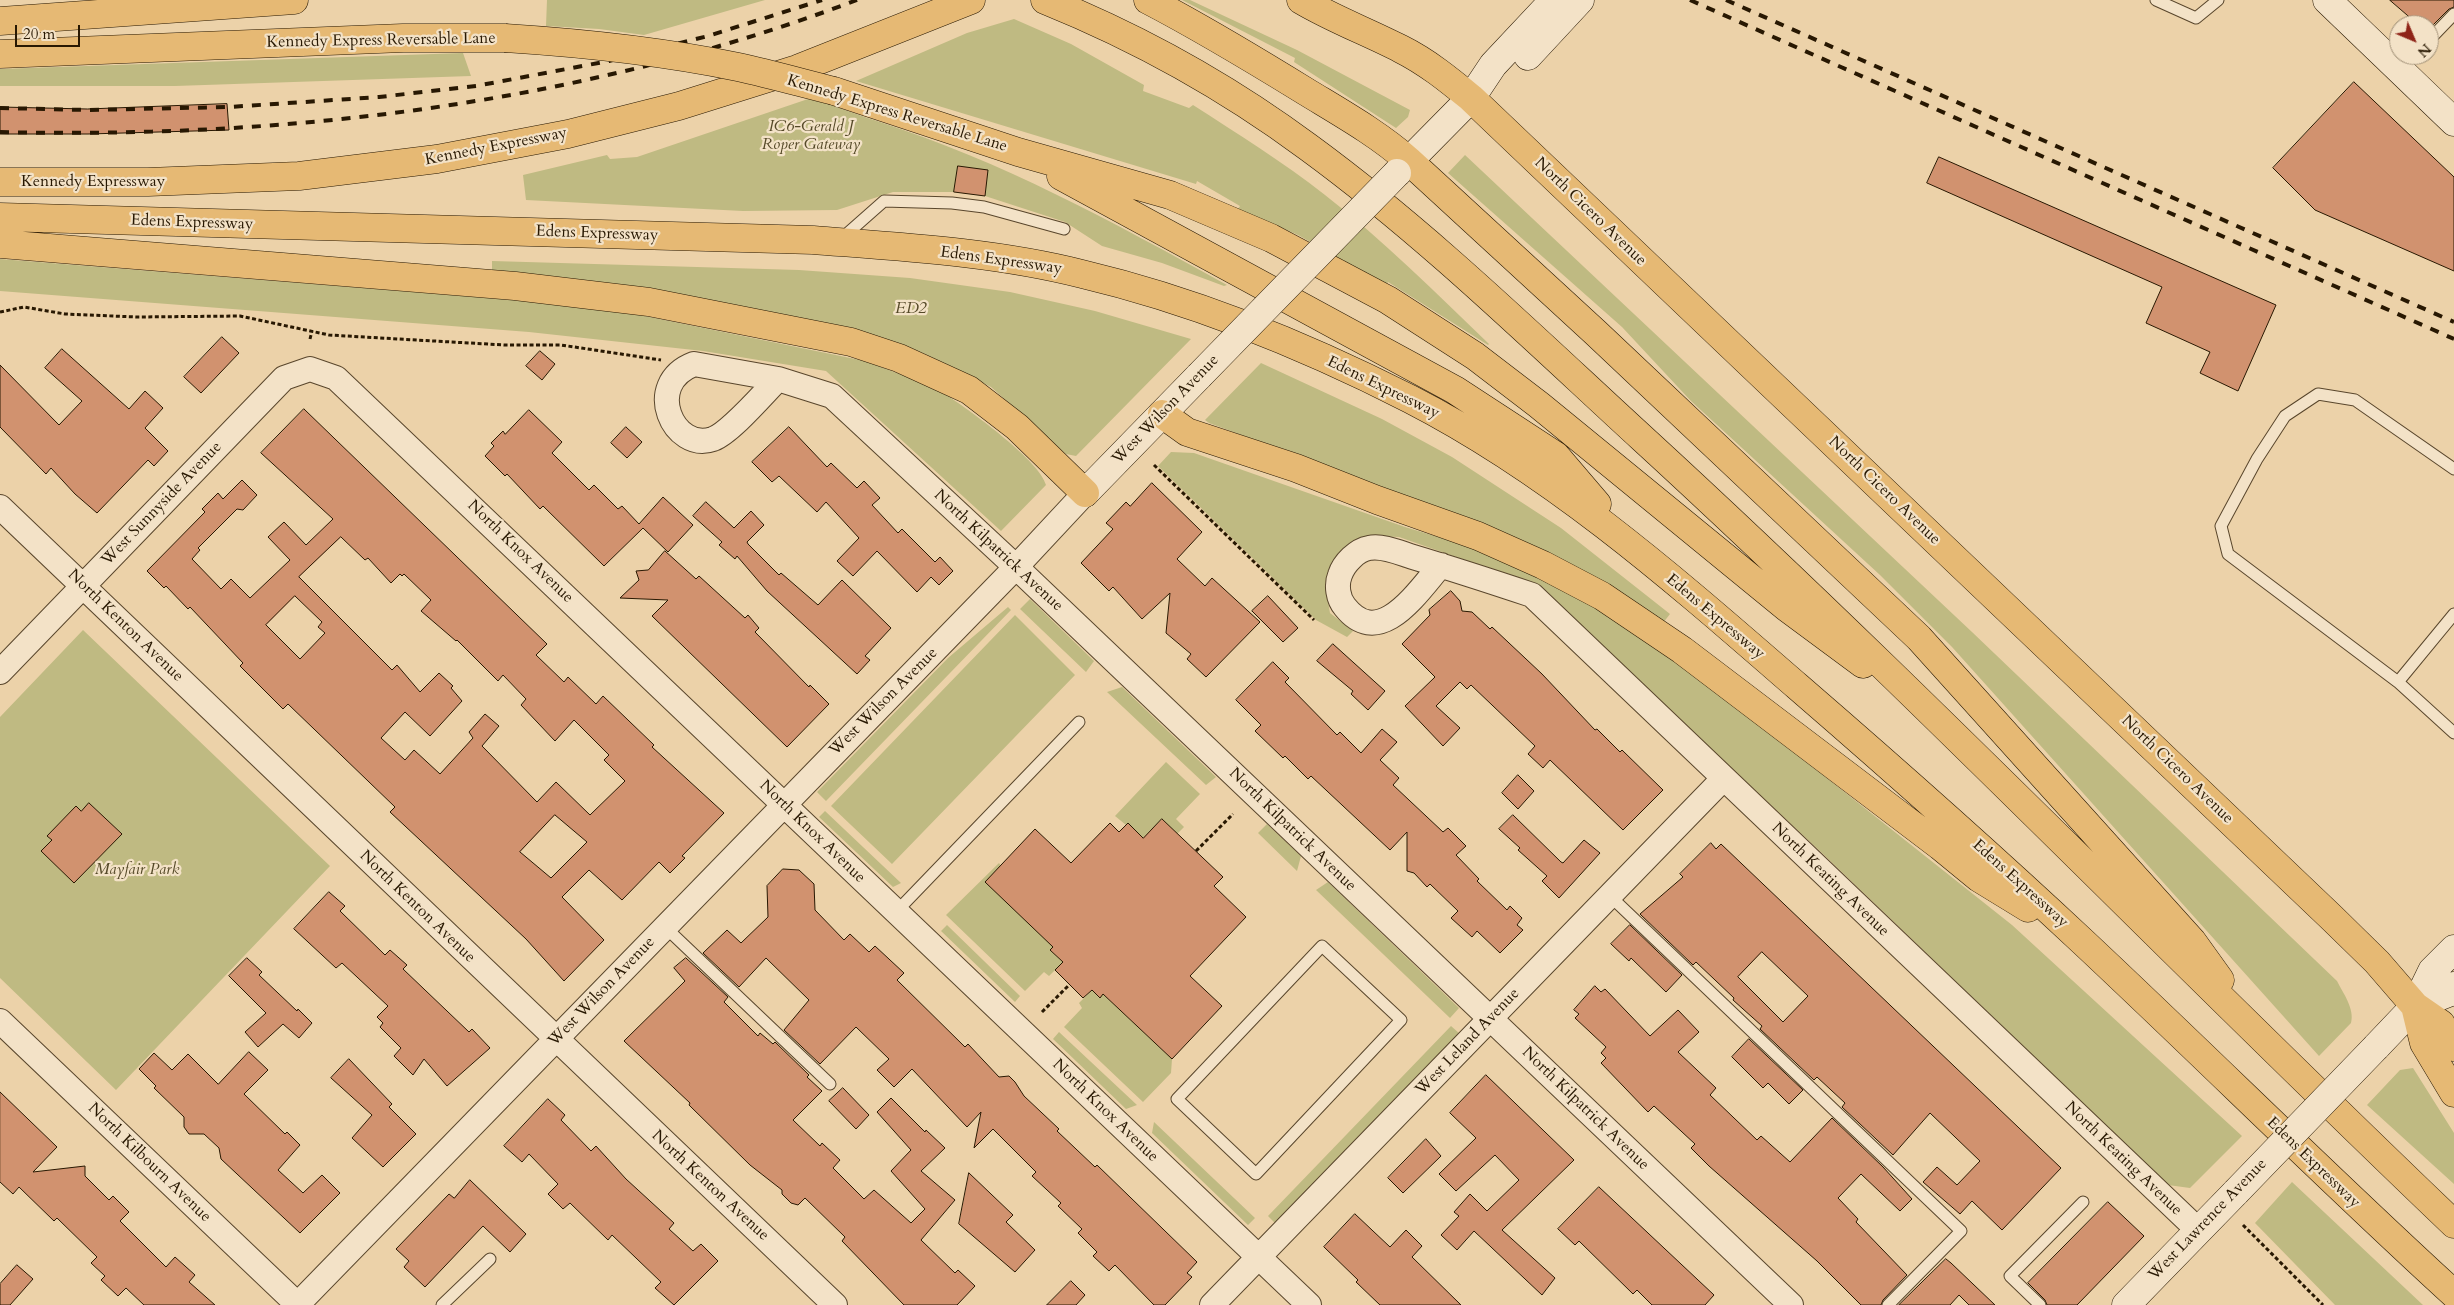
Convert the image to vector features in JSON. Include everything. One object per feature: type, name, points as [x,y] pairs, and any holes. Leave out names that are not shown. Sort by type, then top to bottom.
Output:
[{"type":"main road","points":[[0,21],[294,0]]},
{"type":"main road","name":"Kennedy Expressway","points":[[0,182],[148,182],[299,176],[436,160],[568,134],[679,106],[797,68],[971,0]]},
{"type":"main road","points":[[1148,0],[1210,32],[1388,143],[1403,167],[1596,333],[1919,638],[2192,941],[2264,1042]]},
{"type":"main road","name":"North Cicero Avenue","points":[[1284,0],[1324,14],[1402,49],[1438,71],[1471,98],[2324,911],[2376,962],[2416,1006],[2441,1024],[2454,1047]]},
{"type":"main road","name":"North Cicero Avenue","points":[[1301,0],[1324,14]]},
{"type":"main road","points":[[1049,1],[1108,28],[1199,75],[1281,128],[1359,186],[1461,273],[1737,525],[1948,728],[2264,1042],[2454,1224]]},
{"type":"main road","name":"Kennedy Express Reversable Lane","points":[[0,54],[403,38],[505,38],[635,49],[738,67],[834,91],[1018,152]]},
{"type":"main road","points":[[1018,152],[1170,195],[1270,238],[1388,300],[1475,356],[1540,405],[1786,607],[1948,728]]},
{"type":"main road","points":[[1018,152],[1455,390],[1556,456],[1638,552]]},
{"type":"main road","name":"Edens Expressway","points":[[0,217],[839,242],[982,256],[1078,273],[1173,300],[1302,348],[1359,374],[1462,428],[1569,497],[1638,552],[1876,755],[2083,942],[2302,1153],[2454,1294]]},
{"type":"main road","points":[[0,244],[515,286],[649,302],[851,342],[899,358],[969,390],[1017,427],[1085,493]]},
{"type":"main road","points":[[1162,414],[1187,432],[1296,468],[1377,500],[1478,536],[1543,565],[1602,596],[1690,656],[1940,846],[1979,878],[2083,942]]},
{"type":"main road","points":[[2416,1006],[2424,1043],[2454,1093]]},
{"type":"street","name":"West Wilson Avenue","points":[[298,1305],[1016,567],[1085,493],[1471,98],[1493,65],[1554,0]]},
{"type":"street","name":"West Wilson Avenue","points":[[1471,98],[1507,78],[1580,0]]},
{"type":"street","points":[[2327,0],[2454,122]]},
{"type":"street","points":[[694,364],[682,369],[674,377],[666,398],[667,409],[672,423],[681,432],[702,440],[712,439],[721,434],[778,379]]},
{"type":"street","name":"North Kilpatrick Avenue","points":[[694,364],[778,379],[832,396],[1016,567],[1791,1305]]},
{"type":"street","name":"West Sunnyside Avenue","points":[[0,672],[272,388],[284,378],[310,369]]},
{"type":"street","name":"North Knox Avenue","points":[[310,369],[324,372],[346,384],[783,805],[1309,1305]]},
{"type":"street","name":"North Kenton Avenue","points":[[0,507],[835,1305]]},
{"type":"street","name":"North Keating Avenue","points":[[1441,565],[1532,595],[2198,1230]]},
{"type":"street","name":"West Leland Avenue","points":[[1212,1305],[1724,778]]},
{"type":"street","name":"West Lawrence Avenue","points":[[2126,1305],[2416,1006],[2432,970],[2454,949]]},
{"type":"street","name":"West Lawrence Avenue","points":[[2416,1006],[2448,993],[2454,986]]},
{"type":"street","name":"North Kilbourn Avenue","points":[[0,1021],[298,1305]]},
{"type":"lane","points":[[2156,0],[2196,18],[2218,0]]},
{"type":"lane","points":[[2439,30],[2454,14]]},
{"type":"lane","points":[[839,242],[884,201],[984,206],[1064,229]]},
{"type":"lane","points":[[2454,469],[2355,400],[2318,394],[2285,416],[2257,460],[2221,526],[2228,554],[2398,682],[2454,733]]},
{"type":"lane","points":[[2398,682],[2454,614]]},
{"type":"lane","points":[[896,912],[1079,722]]},
{"type":"lane","points":[[1610,896],[1961,1231],[1888,1305]]},
{"type":"lane","points":[[666,927],[830,1084]]},
{"type":"lane","points":[[1322,946],[1401,1020],[1256,1174],[1177,1100],[1322,946]]},
{"type":"lane","points":[[2040,1305],[2010,1276],[2083,1202]]},
{"type":"lane","points":[[442,1305],[490,1259]]},
{"type":"path","points":[[0,312],[24,307],[74,315],[240,316],[329,335],[504,346],[561,345],[694,364]]},
{"type":"path","points":[[310,339],[312,331]]},
{"type":"path","points":[[1154,466],[1314,620]]},
{"type":"path","points":[[1196,851],[1233,814]]},
{"type":"path","points":[[1042,1012],[1070,985]]},
{"type":"path","points":[[2243,1225],[2323,1305]]},
{"type":"green space","points":[[547,0],[765,0],[644,35],[599,29],[546,26]]},
{"type":"green space","points":[[1182,0],[1190,0],[1297,50],[1410,110],[1408,117],[1396,128],[1294,62],[1295,58]]},
{"type":"green space","points":[[1014,19],[1071,44],[1144,85],[1143,91],[1189,108],[1193,105],[1277,160],[1325,195],[1368,230],[1489,344],[1388,282],[1386,285],[1298,235],[1238,209],[1240,206],[1197,181],[1196,184],[856,81],[967,33]]},
{"type":"green space","points":[[463,53],[471,76],[175,86],[0,86],[0,69]]},
{"type":"green space","name":"IC6-Gerald J Roper Gateway","points":[[808,99],[924,137],[1013,174],[1099,216],[1227,285],[1224,286],[1162,263],[1102,246],[1065,222],[985,196],[954,192],[893,192],[837,210],[743,211],[526,200],[523,175],[607,155],[610,159],[637,157]]},
{"type":"green space","points":[[1465,155],[1972,632],[2337,981],[2350,1007],[2351,1023],[2319,1056],[1952,647],[1880,575],[1691,401],[1622,327],[1448,173]]},
{"type":"green space","points":[[0,259],[526,301],[640,315],[865,361],[950,393],[951,398],[1004,438],[1032,463],[1046,485],[1001,531],[826,371],[703,351],[529,332],[0,291]]},
{"type":"green space","name":"ED2","points":[[492,261],[799,270],[910,278],[1010,292],[1095,311],[1191,339],[1076,456],[1066,454],[991,387],[923,353],[838,328],[492,274]]},
{"type":"green space","points":[[1261,363],[1382,419],[1452,457],[1561,528],[1670,614],[1663,623],[1435,507],[1205,420]]},
{"type":"green space","points":[[1171,452],[1194,453],[1405,527],[1508,558],[1633,630],[1823,775],[2012,925],[2242,1136],[2190,1188],[2168,1185],[1823,854],[1536,585],[1399,537],[1373,536],[1353,544],[1332,563],[1325,584],[1330,613],[1353,631],[1347,637],[1316,620],[1158,466]]},
{"type":"green space","points":[[1030,599],[1094,661],[1086,672],[1020,609]]},
{"type":"green space","points":[[1008,607],[1011,610],[826,801],[817,792],[948,658]]},
{"type":"green space","points":[[1015,615],[1075,675],[892,864],[831,806]]},
{"type":"green space","name":"Mayfair Park","points":[[83,630],[330,866],[116,1090],[0,978],[0,717]]},
{"type":"green space","points":[[1122,687],[1216,777],[1206,785],[1107,692]]},
{"type":"green space","points":[[1166,762],[1200,794],[1176,819],[1184,827],[1177,834],[1162,819],[1143,838],[1128,824],[1126,825],[1115,816]]},
{"type":"green space","points":[[825,811],[901,883],[893,887],[819,817]]},
{"type":"green space","points":[[1267,824],[1301,856],[1297,871],[1258,833]]},
{"type":"green space","points":[[999,863],[1053,947],[1050,950],[1063,962],[1049,976],[1044,972],[1025,991],[946,915]]},
{"type":"green space","points":[[1328,882],[1459,1008],[1450,1018],[1316,890]]},
{"type":"green space","points":[[947,925],[1020,996],[1015,1002],[941,931]]},
{"type":"green space","points":[[1092,990],[1099,998],[1103,994],[1172,1059],[1171,1073],[1143,1102],[1064,1027],[1082,1008],[1079,1003]]},
{"type":"green space","points":[[1451,1026],[1460,1034],[1277,1225],[1268,1216]]},
{"type":"green space","points":[[1059,1032],[1137,1105],[1126,1109],[1053,1039]]},
{"type":"green space","points":[[2413,1068],[2454,1133],[2454,1184],[2367,1105],[2400,1070]]},
{"type":"green space","points":[[1154,1122],[1255,1218],[1248,1225],[1152,1133]]},
{"type":"green space","points":[[2292,1182],[2423,1305],[2335,1305],[2255,1223]]},
{"type":"building","points":[[2390,0],[2454,0],[2454,7],[2449,9],[2439,19],[2439,15],[2407,15]]},
{"type":"building","points":[[2354,82],[2454,177],[2454,271],[2315,210],[2273,168]]},
{"type":"building","points":[[227,104],[229,130],[88,134],[0,134],[0,107],[87,109]]},
{"type":"building","points":[[1939,157],[2276,305],[2238,391],[2200,373],[2210,352],[2146,323],[2162,287],[1927,183]]},
{"type":"building","points":[[958,166],[988,170],[985,196],[954,192]]},
{"type":"building","points":[[222,337],[239,353],[201,393],[184,377]]},
{"type":"building","points":[[62,349],[129,409],[145,391],[163,408],[145,428],[168,451],[154,466],[148,460],[97,513],[75,494],[51,468],[46,474],[0,427],[0,365],[59,425],[82,401],[45,368]]},
{"type":"building","points":[[540,351],[555,364],[542,380],[526,366]]},
{"type":"building","points":[[304,409],[547,644],[536,655],[564,682],[568,677],[596,704],[603,696],[654,745],[652,747],[724,813],[682,856],[685,858],[670,873],[659,862],[622,900],[589,870],[562,897],[604,940],[564,981],[526,939],[390,812],[395,807],[288,704],[283,709],[240,666],[243,663],[190,607],[188,609],[166,586],[164,588],[147,571],[205,512],[202,509],[218,493],[223,499],[242,480],[257,495],[243,510],[237,509],[198,548],[200,550],[192,559],[221,589],[231,579],[250,598],[290,560],[268,537],[284,522],[306,545],[333,519],[261,453]],"holes":[[[341,537],[365,560],[368,558],[391,583],[400,574],[402,576],[404,574],[431,600],[421,611],[457,640],[498,681],[503,675],[526,699],[521,705],[555,741],[574,720],[609,755],[604,760],[625,781],[590,815],[556,782],[537,802],[482,746],[499,726],[485,714],[469,732],[473,738],[440,774],[414,750],[405,760],[381,738],[405,712],[430,736],[462,701],[451,688],[453,686],[439,673],[420,692],[397,665],[392,670],[299,577]],[[295,596],[322,622],[318,627],[325,633],[300,659],[266,625]],[[555,815],[587,842],[551,878],[520,852]]]},
{"type":"building","points":[[529,410],[562,442],[552,453],[589,490],[594,485],[618,509],[622,506],[639,524],[663,497],[693,525],[668,552],[643,528],[604,566],[543,506],[540,509],[507,474],[505,476],[485,456],[494,446],[491,443],[503,431],[505,434]]},
{"type":"building","points":[[626,427],[642,442],[627,458],[611,443]]},
{"type":"building","points":[[789,427],[827,467],[831,463],[857,488],[864,481],[880,498],[872,505],[898,533],[902,529],[935,562],[940,557],[953,571],[939,585],[931,577],[917,592],[877,551],[853,576],[837,561],[859,538],[826,502],[817,512],[779,476],[772,482],[752,462]]},
{"type":"building","points":[[1152,483],[1202,532],[1177,559],[1205,586],[1212,578],[1260,622],[1206,677],[1187,659],[1191,654],[1166,633],[1170,593],[1142,619],[1113,587],[1109,591],[1081,563],[1113,529],[1106,523],[1126,502],[1130,506]]},
{"type":"building","points":[[706,502],[734,528],[751,511],[764,525],[747,542],[748,544],[779,575],[781,573],[818,605],[842,580],[891,628],[865,656],[870,660],[857,674],[767,591],[737,556],[735,559],[719,545],[722,542],[693,516]]},
{"type":"building","points":[[665,551],[696,579],[699,576],[745,618],[748,615],[759,628],[755,632],[809,687],[810,685],[829,704],[787,747],[652,616],[668,600],[620,598],[639,580],[636,571],[648,570]]},
{"type":"building","points":[[1451,591],[1460,601],[1462,611],[1472,612],[1490,629],[1492,627],[1542,674],[1595,730],[1597,729],[1620,752],[1622,750],[1663,790],[1623,830],[1550,760],[1543,768],[1528,754],[1535,746],[1471,685],[1467,689],[1460,682],[1436,706],[1460,728],[1443,746],[1405,706],[1435,677],[1402,644],[1430,615],[1429,610]]},
{"type":"building","points":[[1268,596],[1298,628],[1283,642],[1252,611]]},
{"type":"building","points":[[1333,644],[1385,691],[1368,710],[1351,694],[1353,691],[1317,661]]},
{"type":"building","points":[[1273,662],[1289,678],[1285,682],[1337,735],[1340,732],[1361,753],[1382,729],[1397,742],[1380,760],[1399,778],[1393,785],[1443,832],[1448,828],[1466,846],[1456,855],[1479,879],[1477,881],[1507,910],[1510,906],[1522,918],[1517,925],[1523,930],[1500,953],[1477,931],[1472,937],[1451,918],[1458,911],[1430,884],[1427,887],[1414,873],[1407,871],[1407,832],[1390,850],[1311,776],[1308,779],[1285,756],[1283,758],[1255,731],[1261,725],[1236,700]]},
{"type":"building","points":[[1518,775],[1534,791],[1518,809],[1502,793]]},
{"type":"building","points":[[89,803],[122,834],[74,883],[41,851],[52,840],[47,836],[76,806],[81,811]]},
{"type":"building","points":[[1513,815],[1563,863],[1584,840],[1600,853],[1559,898],[1542,881],[1547,876],[1518,850],[1520,848],[1499,829]]},
{"type":"building","points":[[1162,819],[1223,877],[1214,886],[1246,917],[1190,976],[1222,1006],[1172,1059],[1103,994],[1100,998],[1092,990],[1083,998],[1055,970],[1063,962],[1050,950],[1053,947],[985,882],[1035,829],[1071,863],[1110,823],[1119,832],[1128,823],[1143,838]]},
{"type":"building","points":[[1711,843],[1716,849],[1721,844],[2061,1168],[2002,1230],[1972,1201],[1960,1214],[1923,1182],[1937,1167],[1957,1185],[1980,1161],[1930,1113],[1893,1155],[1842,1107],[1845,1103],[1817,1077],[1814,1080],[1760,1029],[1762,1026],[1733,1000],[1734,998],[1696,962],[1693,965],[1640,914],[1683,877],[1680,874]],"holes":[[[1762,952],[1808,996],[1783,1022],[1738,977]]]},
{"type":"building","points":[[783,869],[799,870],[814,884],[815,910],[844,940],[850,934],[869,952],[875,946],[904,973],[897,980],[965,1047],[968,1044],[999,1077],[1009,1076],[1024,1096],[1059,1129],[1057,1131],[1095,1167],[1097,1165],[1197,1262],[1187,1273],[1192,1277],[1165,1305],[1154,1305],[1115,1265],[1109,1271],[1093,1256],[1097,1252],[1078,1233],[1082,1229],[1058,1206],[1061,1203],[1032,1176],[1036,1172],[993,1129],[974,1148],[981,1112],[967,1127],[912,1069],[894,1087],[877,1070],[889,1059],[856,1027],[820,1064],[784,1030],[809,1000],[766,958],[739,987],[703,953],[727,930],[741,943],[768,917],[767,886]]},
{"type":"building","points":[[329,892],[345,906],[340,911],[385,955],[390,950],[407,965],[403,969],[469,1032],[472,1029],[490,1048],[447,1086],[424,1059],[413,1075],[394,1056],[401,1048],[380,1027],[383,1023],[377,1017],[388,1006],[342,963],[336,968],[294,929]]},
{"type":"building","points":[[1630,925],[1682,975],[1666,992],[1631,958],[1629,961],[1611,944]]},
{"type":"building","points":[[247,958],[262,972],[259,975],[312,1023],[299,1038],[283,1024],[258,1047],[245,1032],[266,1013],[229,976]]},
{"type":"building","points":[[686,958],[728,997],[724,1002],[758,1036],[760,1033],[773,1044],[775,1042],[809,1075],[807,1077],[822,1091],[793,1120],[820,1146],[822,1143],[840,1160],[833,1168],[864,1199],[874,1190],[911,1223],[925,1209],[891,1171],[911,1150],[877,1112],[891,1098],[925,1132],[926,1130],[945,1148],[921,1171],[955,1200],[921,1240],[955,1273],[958,1270],[975,1286],[957,1305],[904,1305],[842,1241],[845,1237],[805,1198],[798,1205],[791,1203],[782,1194],[782,1190],[750,1165],[689,1105],[690,1103],[624,1041],[685,981],[674,968]]},
{"type":"building","points":[[1595,986],[1601,992],[1605,989],[1650,1036],[1678,1010],[1699,1032],[1678,1052],[1716,1088],[1710,1095],[1757,1140],[1761,1136],[1790,1162],[1832,1118],[1883,1167],[1912,1199],[1900,1211],[1861,1174],[1838,1198],[1858,1219],[1856,1222],[1907,1275],[1883,1300],[1881,1305],[1861,1305],[1817,1261],[1709,1166],[1691,1148],[1695,1144],[1654,1106],[1648,1112],[1601,1063],[1606,1058],[1601,1053],[1606,1047],[1575,1018],[1579,1014],[1574,1010]]},
{"type":"building","points":[[1749,1039],[1803,1090],[1789,1104],[1768,1083],[1763,1088],[1732,1057]]},
{"type":"building","points":[[249,1052],[268,1070],[244,1094],[285,1134],[287,1132],[300,1145],[278,1170],[303,1193],[322,1175],[340,1193],[300,1233],[221,1159],[219,1148],[204,1134],[189,1134],[184,1127],[184,1117],[154,1088],[156,1086],[139,1069],[154,1053],[172,1070],[188,1054],[218,1084]]},
{"type":"building","points":[[349,1059],[392,1104],[389,1107],[416,1134],[383,1167],[352,1138],[372,1115],[331,1078]]},
{"type":"building","points":[[1486,1075],[1574,1160],[1502,1230],[1555,1278],[1542,1295],[1474,1231],[1457,1250],[1441,1235],[1459,1216],[1454,1212],[1470,1194],[1487,1211],[1519,1180],[1495,1155],[1456,1191],[1439,1174],[1476,1138],[1450,1113]]},
{"type":"building","points":[[843,1088],[869,1115],[856,1129],[829,1101]]},
{"type":"building","points":[[0,1092],[57,1147],[33,1172],[85,1166],[85,1176],[109,1200],[113,1196],[129,1212],[120,1221],[166,1267],[175,1257],[195,1275],[189,1282],[215,1305],[144,1305],[126,1288],[118,1296],[101,1280],[105,1276],[91,1263],[97,1257],[57,1218],[54,1221],[19,1187],[13,1194],[0,1182]]},
{"type":"building","points":[[548,1099],[565,1115],[561,1120],[591,1151],[596,1146],[626,1179],[674,1223],[669,1229],[693,1251],[701,1244],[718,1261],[674,1305],[655,1288],[661,1282],[612,1235],[608,1240],[570,1203],[563,1209],[548,1194],[558,1184],[529,1154],[522,1162],[504,1146]]},
{"type":"building","points":[[1426,1139],[1441,1156],[1403,1193],[1388,1178]]},
{"type":"building","points":[[969,1173],[1013,1215],[1006,1222],[1035,1250],[1015,1272],[959,1224]]},
{"type":"building","points":[[470,1180],[526,1234],[510,1252],[483,1226],[425,1287],[404,1267],[409,1261],[396,1249],[449,1194],[454,1198]]},
{"type":"building","points":[[1599,1187],[1714,1295],[1705,1305],[1652,1305],[1637,1290],[1633,1294],[1579,1241],[1575,1245],[1558,1229]]},
{"type":"building","points":[[2108,1202],[2144,1236],[2077,1305],[2047,1305],[2045,1300],[2028,1283]]},
{"type":"building","points":[[1355,1214],[1390,1247],[1406,1230],[1422,1246],[1412,1257],[1461,1305],[1380,1305],[1356,1282],[1358,1280],[1324,1247]]},
{"type":"building","points":[[1946,1259],[1995,1305],[1969,1305],[1959,1295],[1950,1305],[1899,1305]]},
{"type":"building","points":[[17,1265],[33,1279],[10,1305],[0,1305],[0,1284]]},
{"type":"building","points":[[1071,1281],[1085,1295],[1076,1305],[1047,1305]]},
{"type":"railway","points":[[0,108],[88,110],[229,107],[379,97],[476,86],[609,61],[708,36],[822,0]]},
{"type":"railway","points":[[0,132],[109,133],[218,129],[327,120],[436,107],[543,89],[649,65],[754,36],[857,0]]},
{"type":"railway","points":[[1690,0],[2454,339]]},
{"type":"railway","points":[[1726,0],[2454,322]]}]
